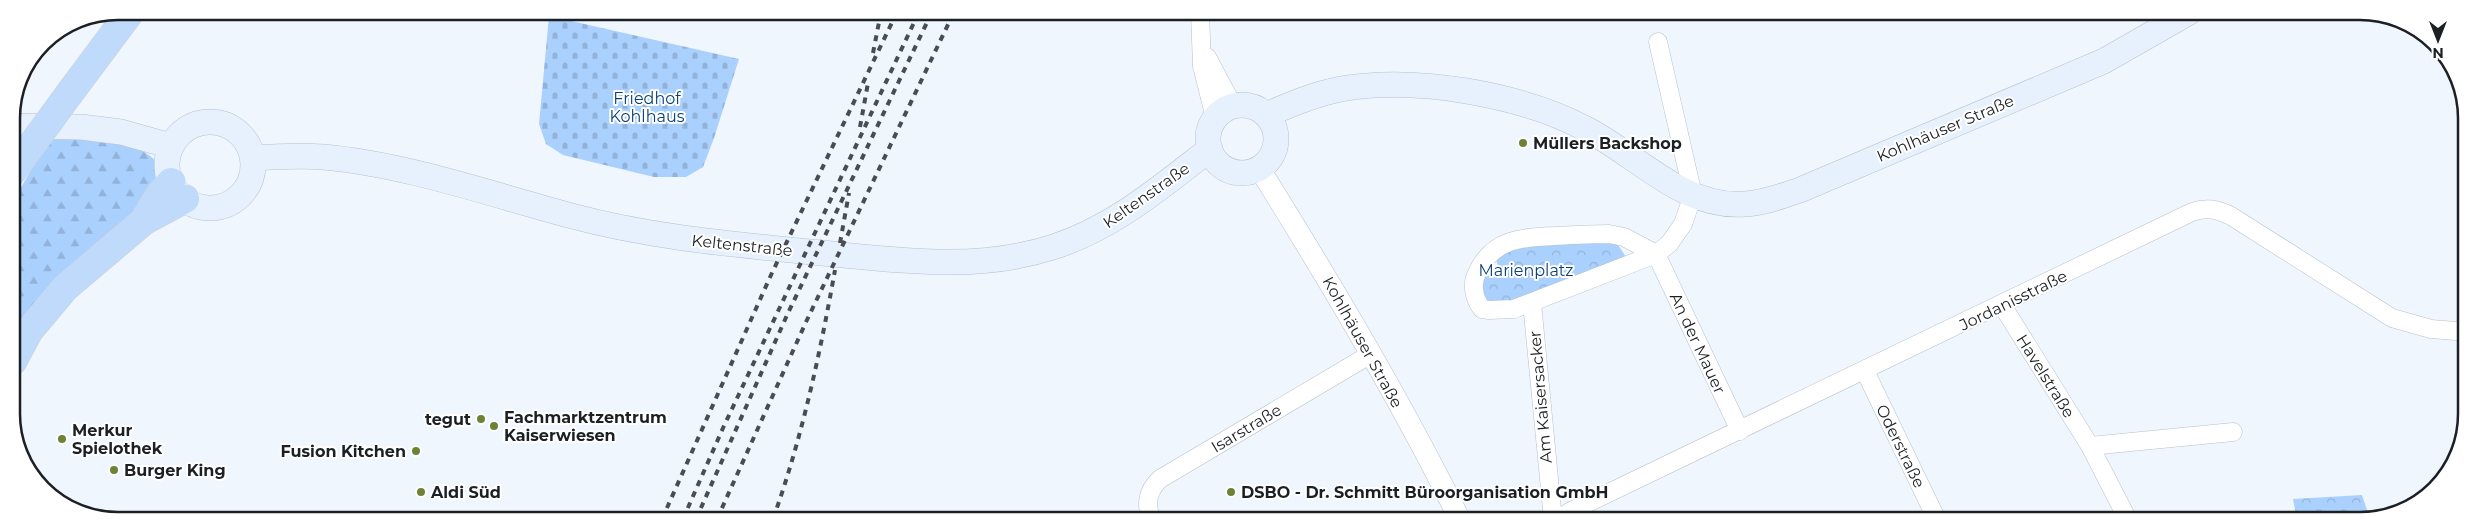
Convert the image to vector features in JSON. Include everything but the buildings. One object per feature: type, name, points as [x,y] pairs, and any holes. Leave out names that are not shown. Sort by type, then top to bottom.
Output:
[{"type":"highway","points":[[20,162],[124,20]]},
{"type":"highway","points":[[20,348],[29,331],[65,288],[178,191]]},
{"type":"main road","name":"Kohlhäuser Straße","points":[[1266,115],[1324,93],[1365,86],[1431,86],[1457,90],[1531,106],[1569,120],[1617,147],[1652,172],[1693,195],[1726,204],[1745,204],[1766,201],[1800,190],[2104,61],[2175,20]]},
{"type":"main road","points":[[1251,106],[1266,115],[1272,122],[1276,139],[1271,155],[1259,168],[1245,172],[1230,170],[1218,162],[1210,149],[1208,137],[1224,112],[1251,106]]},
{"type":"main road","points":[[203,122],[217,122],[230,126],[241,134],[249,145],[253,158],[253,171],[249,183],[242,194],[231,202],[218,207],[203,207],[178,191],[167,158],[171,146],[179,134],[190,126],[203,122]]},
{"type":"main road","points":[[20,126],[81,127],[121,132],[171,146]]},
{"type":"main road","name":"Keltenstraße","points":[[253,158],[300,156],[356,161],[471,188],[589,221],[679,238],[918,262],[951,263],[1003,259],[1053,247],[1082,236],[1110,223],[1210,149]]},
{"type":"street","points":[[1201,20],[1203,51],[1224,112]]},
{"type":"street","points":[[1656,254],[1624,237],[1610,234],[1526,237],[1505,243],[1488,255],[1473,281],[1478,304],[1482,308],[1489,310],[1514,308],[1532,303],[1656,254],[1669,244],[1683,224],[1693,195],[1658,42]]},
{"type":"street","name":"Kohlhäuser Straße","points":[[1259,168],[1371,354],[1456,512]]},
{"type":"street","name":"Jordanisstraße","points":[[1569,512],[2192,212],[2211,209],[2231,216],[2392,318],[2431,329],[2458,330]]},
{"type":"street","name":"An der Mauer","points":[[1656,254],[1740,431]]},
{"type":"street","name":"Am Kaisersacker","points":[[1532,303],[1552,512]]},
{"type":"street","name":"Havelstraße","points":[[2002,305],[2090,446],[2124,512]]},
{"type":"street","name":"Isarstraße","points":[[1150,512],[1148,502],[1153,486],[1160,479],[1371,354]]},
{"type":"street","name":"Oderstraße","points":[[1865,371],[1933,512]]},
{"type":"street","points":[[2090,446],[2233,432]]},
{"type":"green space","name":"Friedhof Kohlhaus","points":[[549,20],[567,20],[739,59],[703,167],[686,177],[654,177],[563,155],[546,144],[539,124]]},
{"type":"green space","points":[[71,137],[95,138],[121,143],[145,152],[161,168],[160,186],[20,332],[20,189],[39,155],[51,140]]},
{"type":"green space","name":"Marienplatz","points":[[1616,242],[1626,257],[1506,304],[1487,305],[1479,286],[1483,277],[1500,271],[1495,257],[1519,246]]},
{"type":"green space","points":[[2362,495],[2368,512],[2295,512],[2293,499]]},
{"type":"railway","points":[[873,53],[879,20]]},
{"type":"railway","points":[[665,512],[771,275],[893,20]]},
{"type":"railway","points":[[686,512],[723,428],[915,20]]},
{"type":"railway","points":[[699,512],[788,313],[928,20]]},
{"type":"railway","points":[[720,512],[806,322],[950,20]]},
{"type":"railway","points":[[860,127],[868,83]]},
{"type":"railway","points":[[840,243],[849,193]]},
{"type":"railway","points":[[775,512],[793,458],[809,396],[835,270]]},
{"type":"place","name":"Müllers Backshop","points":[[1523,143]]},
{"type":"place","name":"tegut","points":[[481,419]]},
{"type":"place","name":"Fachmarktzentrum Kaiserwiesen","points":[[494,426]]},
{"type":"place","name":"Merkur Spielothek","points":[[62,439]]},
{"type":"place","name":"Fusion Kitchen","points":[[416,451]]},
{"type":"place","name":"Burger King","points":[[114,470]]},
{"type":"place","name":"Aldi Süd","points":[[421,492]]},
{"type":"place","name":"DSBO - Dr. Schmitt Büroorganisation GmbH","points":[[1231,492]]}]
